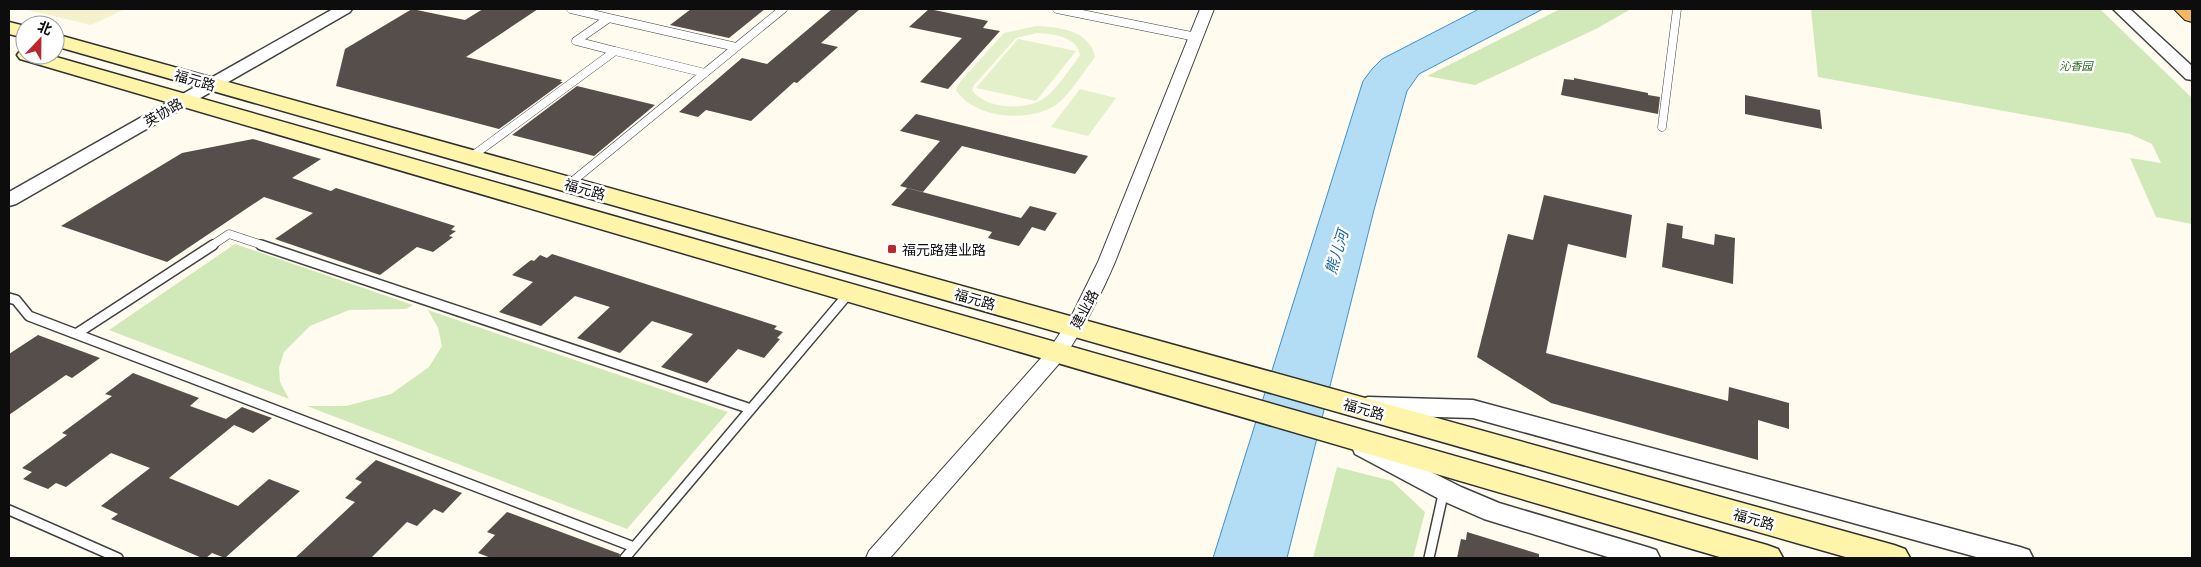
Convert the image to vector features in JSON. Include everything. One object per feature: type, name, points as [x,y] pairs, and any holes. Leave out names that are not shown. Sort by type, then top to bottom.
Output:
[{"type":"highway","points":[[2184,9],[2192,16]]},
{"type":"main road","name":"福元路","points":[[65,43],[1894,558]]},
{"type":"main road","name":"福元路","points":[[61,65],[1767,558]]},
{"type":"street","name":"英协路","points":[[9,200],[325,9]]},
{"type":"street","name":"英协路","points":[[205,82],[344,9]]},
{"type":"street","name":"建业路","points":[[877,558],[1057,353],[1076,328],[1101,276],[1207,9]]},
{"type":"street","points":[[2121,9],[2192,75]]},
{"type":"street","name":"英协路","points":[[9,187],[177,98]]},
{"type":"street","points":[[1346,404],[1473,409],[2020,558]]},
{"type":"street","points":[[1332,432],[1444,490],[1493,512],[1647,558]]},
{"type":"lane","points":[[571,9],[736,47]]},
{"type":"lane","points":[[568,185],[783,9]]},
{"type":"lane","points":[[1057,9],[1196,37]]},
{"type":"lane","points":[[1662,127],[1677,9]]},
{"type":"lane","points":[[610,18],[576,41],[705,73]]},
{"type":"lane","points":[[471,157],[615,51]]},
{"type":"lane","points":[[76,334],[229,234],[751,409]]},
{"type":"lane","points":[[625,558],[849,292]]},
{"type":"lane","points":[[9,298],[16,300],[29,316],[634,547]]},
{"type":"lane","points":[[1429,558],[1444,490]]},
{"type":"lane","points":[[9,510],[118,558]]},
{"type":"shaded area","points":[[24,9],[125,9],[91,25],[65,19],[65,15],[49,15]]},
{"type":"green space","points":[[1560,9],[1631,9],[1596,29],[1475,85],[1427,76]]},
{"type":"green space","name":"沁香园","points":[[1811,9],[2100,9],[2192,98],[2192,224],[2156,217],[2130,158],[2161,163],[2152,144],[2130,134],[1818,77]]},
{"type":"green space","points":[[1036,26],[1063,29],[1087,41],[1095,57],[1072,89],[1056,105],[1044,111],[1017,116],[989,112],[965,100],[956,90],[960,82],[1004,33]],"holes":[[[1037,33],[1057,35],[1069,40],[1078,49],[1080,55],[1063,79],[1047,96],[1035,103],[1006,106],[986,101],[972,90],[974,85],[1016,38]]]},
{"type":"green space","points":[[1018,39],[1076,51],[1036,101],[976,88]]},
{"type":"green space","points":[[1080,89],[1116,98],[1088,136],[1051,127]]},
{"type":"green space","points":[[235,244],[413,305],[406,309],[349,310],[310,326],[284,352],[279,368],[280,382],[289,399],[109,330]]},
{"type":"green space","points":[[428,310],[728,412],[627,529],[307,406],[346,406],[391,394],[429,367],[442,346],[438,328]]},
{"type":"green space","points":[[1337,467],[1392,481],[1425,512],[1413,558],[1313,558]]},
{"type":"water","name":"熊儿河","points":[[1479,9],[1543,9],[1419,74],[1407,91],[1374,210],[1287,558],[1213,558],[1363,81],[1382,59]]},
{"type":"building","points":[[412,9],[465,20],[483,9],[538,9],[466,57],[562,80],[560,82],[563,82],[499,129],[336,86],[345,49]]},
{"type":"building","points":[[691,9],[765,9],[729,38],[670,25]]},
{"type":"building","points":[[832,9],[860,9],[821,43],[838,47],[797,83],[794,82],[751,121],[706,110],[698,117],[679,112],[742,58],[767,64]]},
{"type":"building","points":[[929,9],[988,21],[983,28],[1000,31],[948,89],[920,82],[962,38],[909,27]]},
{"type":"building","points":[[1574,78],[1660,97],[1658,114],[1561,95],[1564,79],[1574,80]]},
{"type":"building","points":[[577,86],[655,105],[594,156],[512,135]]},
{"type":"building","points":[[1745,95],[1820,110],[1822,129],[1745,114]]},
{"type":"building","points":[[916,114],[1088,156],[1075,174],[962,146],[923,192],[900,186],[940,141],[900,131]]},
{"type":"building","points":[[253,139],[321,159],[292,178],[331,191],[336,188],[455,226],[451,230],[456,231],[449,236],[453,237],[433,252],[417,247],[380,275],[275,239],[313,213],[264,197],[167,262],[61,226],[182,153]]},
{"type":"building","points":[[907,188],[1021,218],[1030,206],[1057,213],[1045,231],[1032,227],[1019,246],[988,238],[992,232],[891,205]]},
{"type":"building","points":[[1544,195],[1632,215],[1626,258],[1568,244],[1546,353],[1728,401],[1729,387],[1789,403],[1789,429],[1758,420],[1758,460],[1551,403],[1477,357],[1508,234],[1533,240]]},
{"type":"building","points":[[1667,223],[1683,226],[1682,238],[1714,245],[1715,234],[1735,238],[1733,284],[1662,267]]},
{"type":"building","points":[[552,254],[777,326],[774,329],[783,332],[777,338],[780,339],[764,358],[738,349],[707,383],[661,367],[693,334],[652,321],[620,353],[577,338],[610,307],[575,296],[541,326],[499,312],[533,282],[512,275],[540,255],[547,258]]},
{"type":"building","points":[[38,335],[100,358],[72,378],[66,375],[9,415],[9,354]]},
{"type":"building","points":[[133,373],[199,398],[190,406],[226,419],[242,407],[272,418],[253,433],[234,425],[169,478],[238,506],[269,479],[300,491],[225,558],[212,553],[206,558],[202,558],[111,519],[118,514],[101,506],[150,468],[111,453],[66,487],[56,483],[48,489],[23,479],[32,472],[22,468],[67,435],[62,433],[112,396],[105,394]]},
{"type":"building","points":[[376,460],[462,493],[443,513],[434,509],[417,526],[407,522],[371,558],[295,558],[355,502],[345,498],[362,482],[355,479]]},
{"type":"building","points":[[507,512],[620,554],[619,558],[491,558],[478,553],[495,535],[487,532]]},
{"type":"building","points":[[1467,532],[1539,554],[1539,558],[1457,558],[1461,539],[1466,540]]},
{"type":"place","name":"福元路建业路","points":[[892,249]]}]
